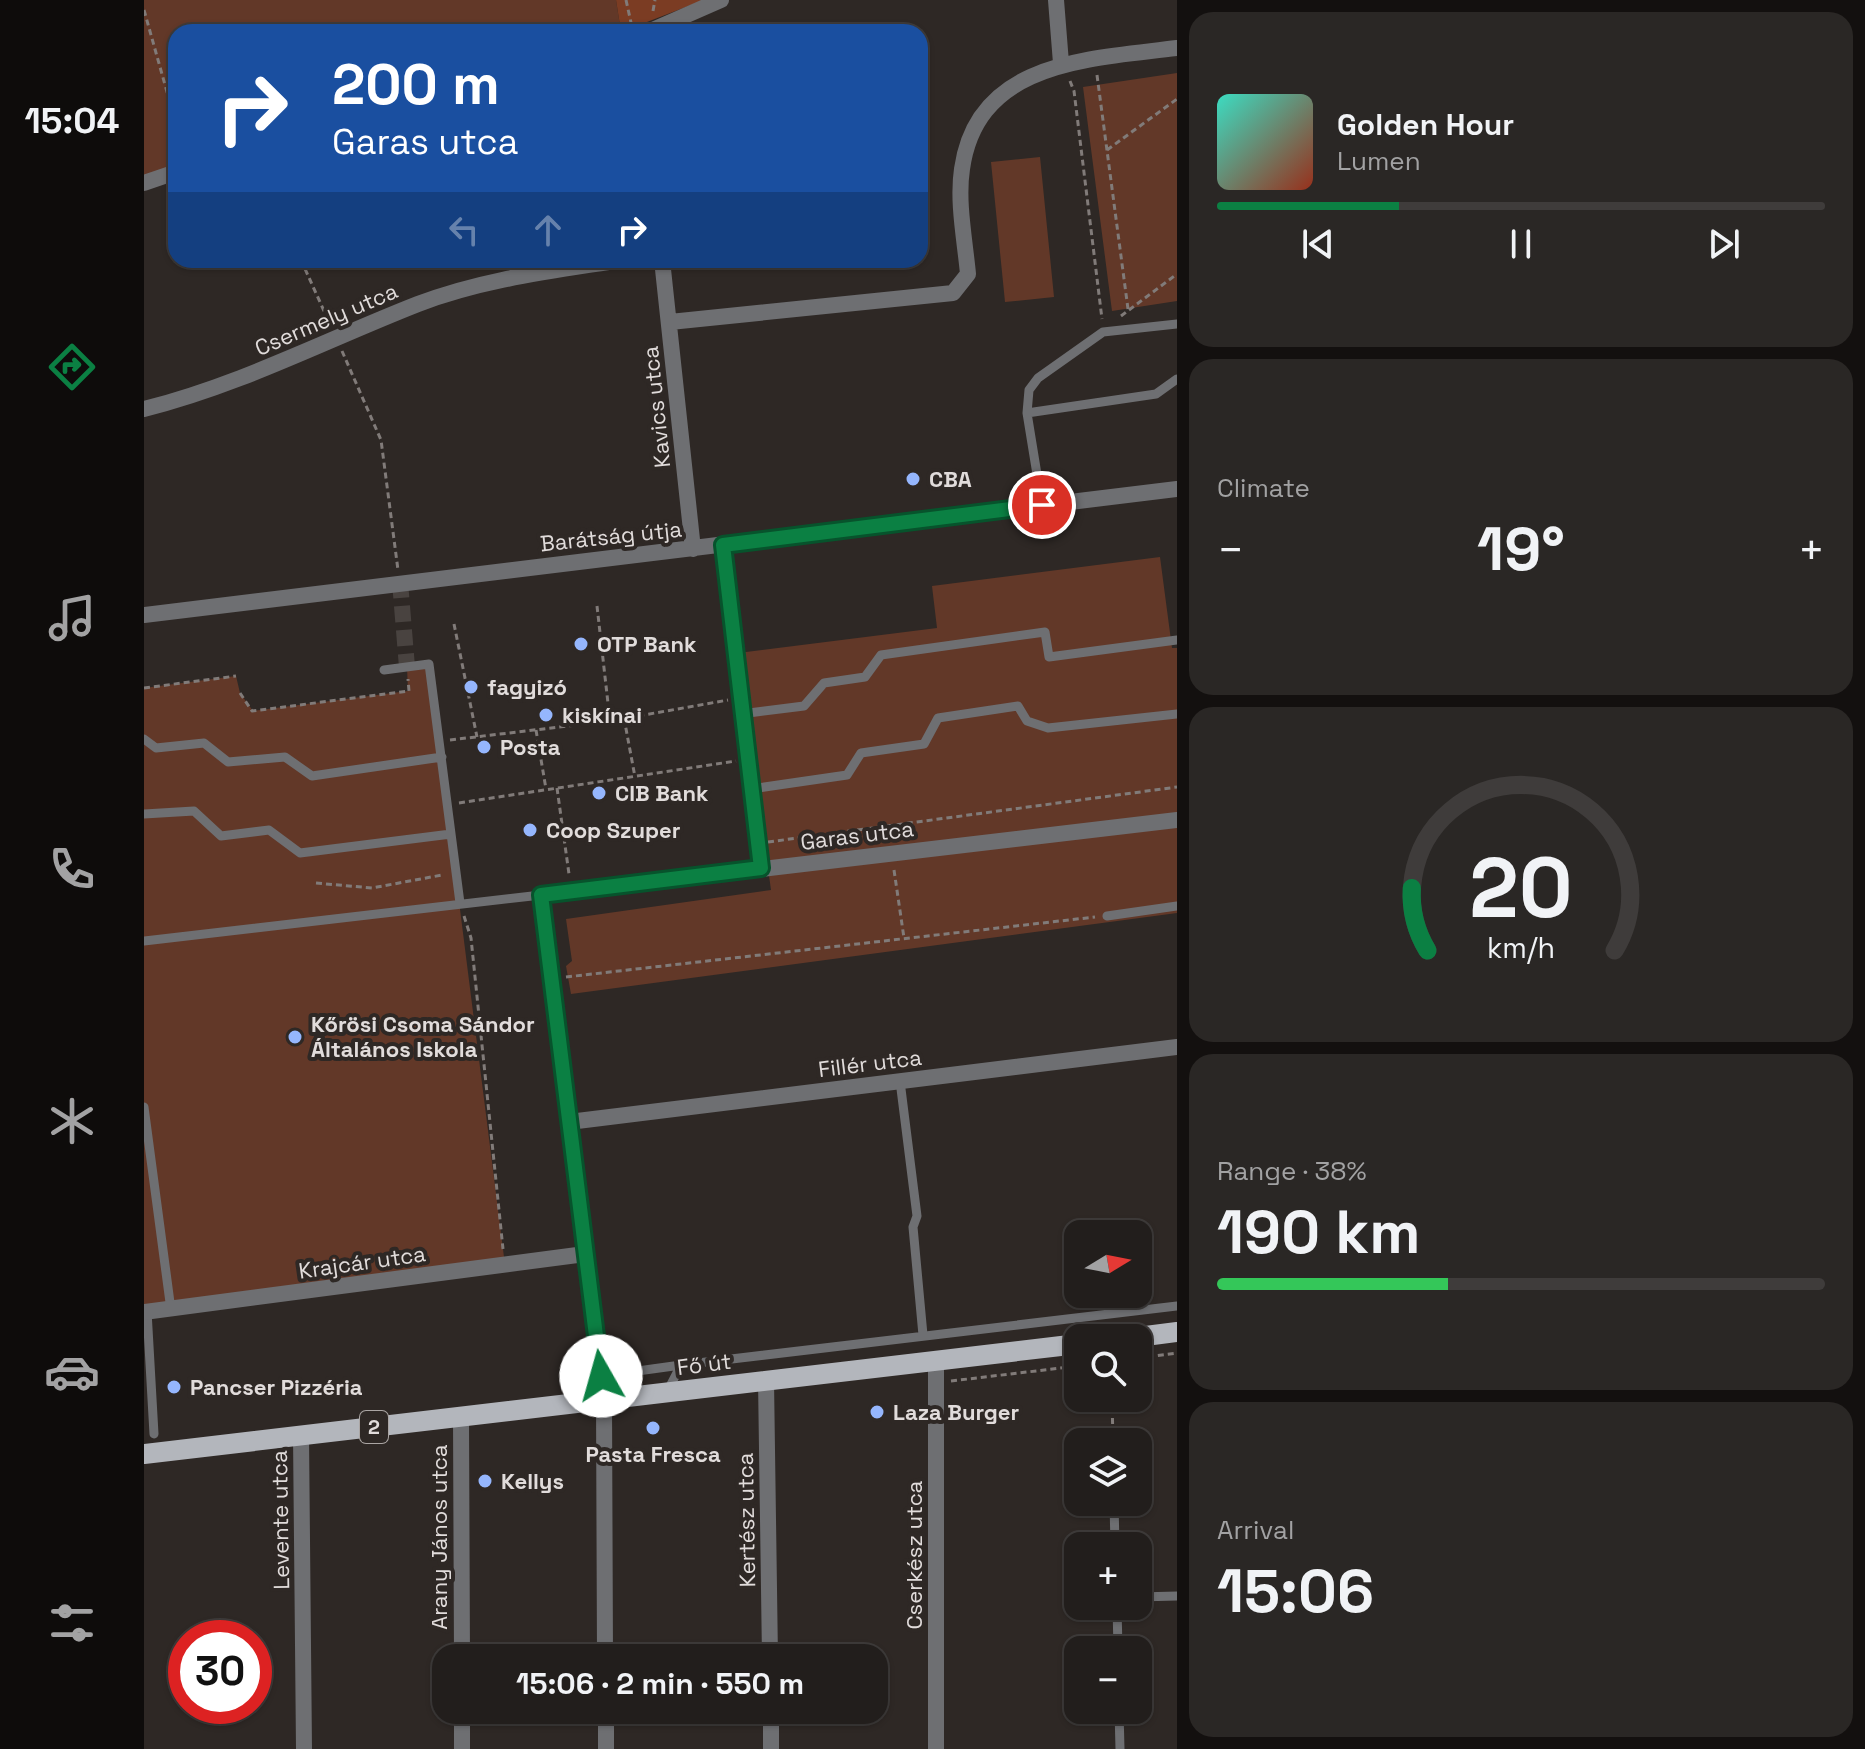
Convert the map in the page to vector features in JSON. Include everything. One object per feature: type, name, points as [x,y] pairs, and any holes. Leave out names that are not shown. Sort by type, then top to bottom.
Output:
[{"type":"main road","points":[[1152,1335],[1177,1332]]},
{"type":"main road","name":"Fő út","points":[[144,1454],[1064,1346]]},
{"type":"street","points":[[666,24],[721,0]]},
{"type":"street","points":[[1056,0],[1061,63]]},
{"type":"street","points":[[670,322],[953,293],[968,274],[961,171],[969,140],[980,117],[1028,75],[1061,63],[1177,48]]},
{"type":"street","points":[[144,183],[168,175]]},
{"type":"street","name":"Csermely utca","points":[[144,409],[192,397],[337,341],[419,304],[476,286],[576,268]]},
{"type":"street","name":"Kavics utca","points":[[663,268],[693,549]]},
{"type":"street","name":"Barátság útja","points":[[144,615],[1177,489]]},
{"type":"street","name":"Garas utca","points":[[541,895],[1177,820]]},
{"type":"street","points":[[541,895],[604,1400],[605,1644]]},
{"type":"street","name":"Fillér utca","points":[[569,1122],[1177,1047]]},
{"type":"street","name":"Krajcár utca","points":[[146,1312],[585,1254]]},
{"type":"street","name":"Cserkész utca","points":[[936,1362],[936,1749]]},
{"type":"street","points":[[601,1376],[623,1373]]},
{"type":"street","name":"Kertész utca","points":[[766,1380],[770,1644]]},
{"type":"street","name":"Arany János utca","points":[[461,1417],[462,1644]]},
{"type":"street","name":"Levente utca","points":[[301,1435],[304,1749]]},
{"type":"street","points":[[462,1724],[462,1749]]},
{"type":"street","points":[[606,1724],[606,1749]]},
{"type":"street","points":[[771,1724],[771,1749]]},
{"type":"lane","points":[[1042,505],[1027,413],[1029,390],[1038,378],[1103,332],[1177,324]]},
{"type":"lane","points":[[1027,413],[1156,394],[1177,379]]},
{"type":"lane","points":[[723,545],[761,868]]},
{"type":"lane","points":[[741,714],[804,706],[824,683],[865,677],[881,655],[1045,632],[1049,657],[1177,640]]},
{"type":"lane","points":[[384,670],[429,664],[460,903]]},
{"type":"lane","points":[[751,789],[847,775],[861,753],[924,744],[938,718],[1018,706],[1027,721],[1048,728],[1177,714]]},
{"type":"lane","points":[[144,739],[156,748],[204,743],[228,762],[285,757],[312,776],[442,757]]},
{"type":"lane","points":[[144,814],[194,811],[221,836],[269,830],[300,853],[451,834]]},
{"type":"lane","points":[[144,941],[541,895]]},
{"type":"lane","points":[[1107,916],[1177,906]]},
{"type":"lane","points":[[900,1081],[917,1216],[913,1227],[923,1335]]},
{"type":"lane","points":[[144,1107],[171,1310]]},
{"type":"lane","points":[[623,1373],[923,1335],[1174,1309]]},
{"type":"lane","points":[[146,1312],[154,1434]]},
{"type":"lane","points":[[667,1392],[681,1365]]},
{"type":"lane","points":[[1152,1597],[1177,1596]]},
{"type":"lane","points":[[1119,1724],[1120,1749]]},
{"type":"path","points":[[626,0],[631,24]]},
{"type":"path","points":[[144,10],[168,96]]},
{"type":"path","points":[[1094,59],[1128,309]]},
{"type":"path","points":[[1061,63],[1074,91],[1103,332]]},
{"type":"path","points":[[1107,150],[1177,99]]},
{"type":"path","points":[[1103,332],[1128,309],[1177,274]]},
{"type":"path","points":[[381,440],[400,582]]},
{"type":"path","points":[[597,606],[610,721]]},
{"type":"path","points":[[454,624],[477,737]]},
{"type":"path","points":[[240,693],[252,711],[409,691],[407,667]]},
{"type":"path","points":[[144,688],[236,676]]},
{"type":"path","points":[[440,741],[610,721],[739,698]]},
{"type":"path","points":[[624,718],[635,777]]},
{"type":"path","points":[[536,730],[546,790]]},
{"type":"path","points":[[447,804],[747,759]]},
{"type":"path","points":[[758,843],[1177,787]]},
{"type":"path","points":[[557,788],[571,890]]},
{"type":"path","points":[[892,853],[904,938]]},
{"type":"path","points":[[316,883],[372,888],[456,872]]},
{"type":"path","points":[[460,903],[471,938],[505,1265]]},
{"type":"path","points":[[551,979],[1107,916]]},
{"type":"path","points":[[1152,1356],[1177,1353]]},
{"type":"path","points":[[936,1383],[1064,1368]]},
{"type":"shaded area","points":[[144,0],[616,0],[620,24],[168,24],[168,169],[144,177]]},
{"type":"shaded area","points":[[616,0],[704,0],[642,24],[620,24]]},
{"type":"shaded area","points":[[1177,73],[1177,301],[1112,311],[1083,87]]},
{"type":"shaded area","points":[[1040,157],[1054,297],[1005,302],[991,162]]},
{"type":"shaded area","points":[[1160,557],[1172,648],[1177,648],[1177,913],[571,994],[566,966],[572,961],[566,919],[771,890],[738,653],[937,628],[932,586]]},
{"type":"shaded area","points":[[429,664],[505,1265],[144,1312],[144,688],[236,676],[240,693],[253,711],[408,691],[407,667]]},
{"type":"tunnel","points":[[400,582],[407,667]]},
{"type":"place","name":"CBA","points":[[913,479]]},
{"type":"place","name":"OTP Bank","points":[[581,644]]},
{"type":"place","name":"fagyizó","points":[[471,687]]},
{"type":"place","name":"kiskínai","points":[[546,715]]},
{"type":"place","name":"Posta","points":[[484,747]]},
{"type":"place","name":"CIB Bank","points":[[599,793]]},
{"type":"place","name":"Coop Szuper","points":[[530,830]]},
{"type":"place","name":"Kőrösi Csoma Sándor Általános Iskola","points":[[295,1037]]},
{"type":"place","name":"Pancser Pizzéria","points":[[174,1387]]},
{"type":"place","name":"Laza Burger","points":[[877,1412]]},
{"type":"place","name":"Pasta Fresca","points":[[653,1428]]},
{"type":"place","name":"Kellys","points":[[485,1481]]},
{"type":"route","points":[[601,1376],[541,895],[761,868],[723,545],[1042,505]]}]
